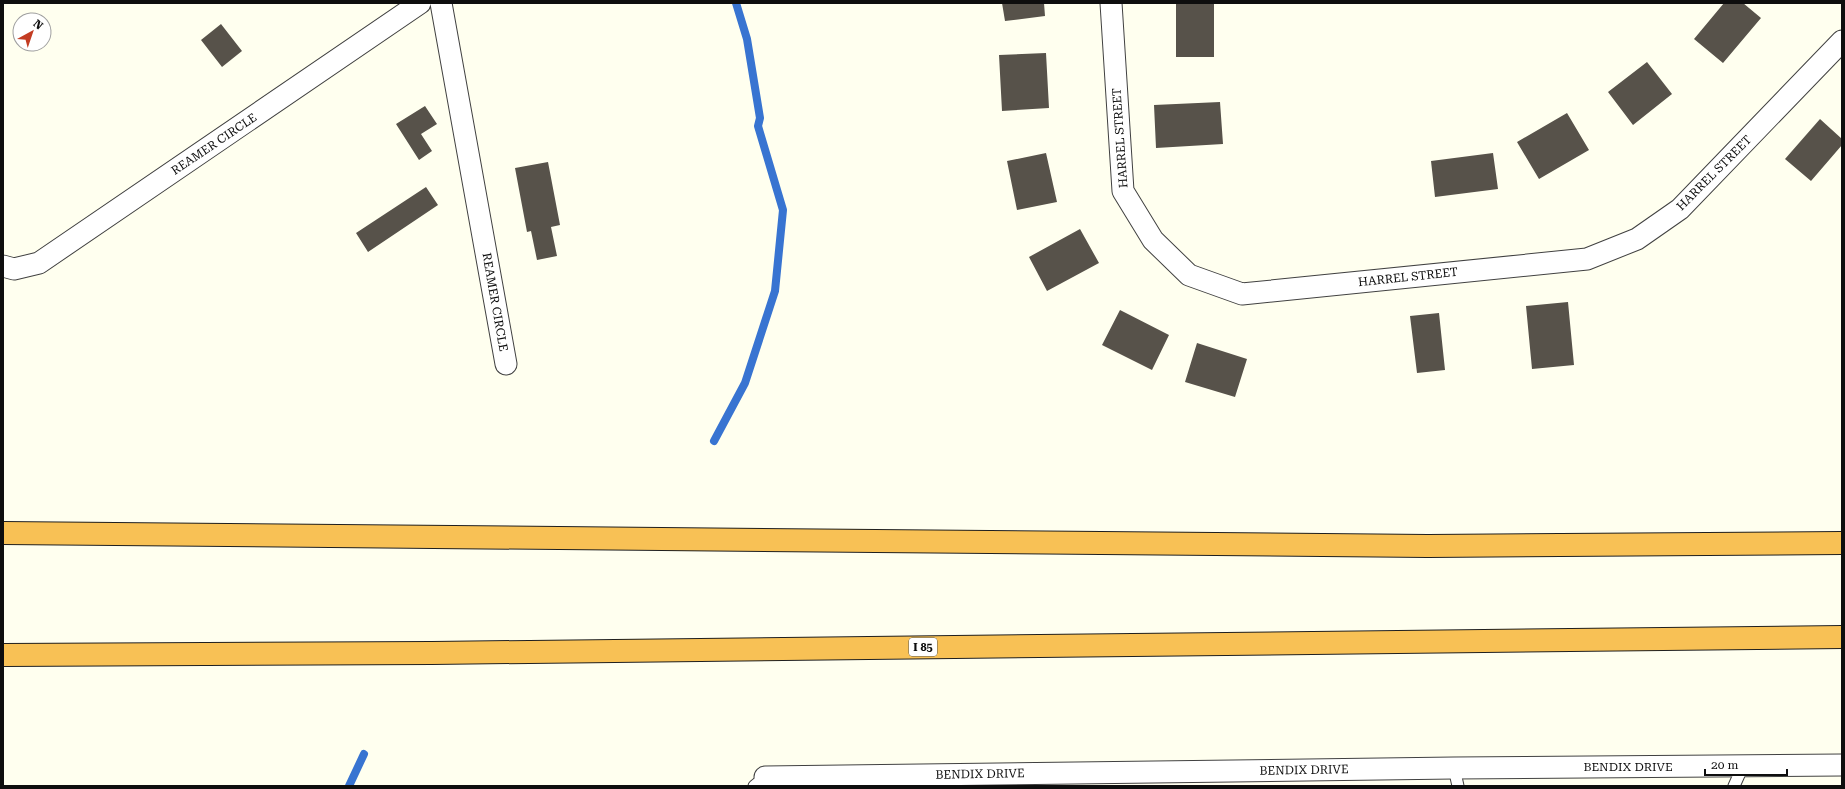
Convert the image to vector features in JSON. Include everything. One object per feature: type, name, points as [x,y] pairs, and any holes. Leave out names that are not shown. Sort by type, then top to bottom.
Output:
[{"type":"highway","points":[[3,533],[1428,546],[1842,543]]},
{"type":"highway","name":"I 85","points":[[3,655],[432,653],[1842,637]]},
{"type":"street","name":"REAMER CIRCLE","points":[[3,266],[14,269],[39,263],[420,3]]},
{"type":"street","name":"REAMER CIRCLE","points":[[441,3],[506,364]]},
{"type":"street","name":"HARREL STREET","points":[[1111,3],[1123,191],[1153,240],[1189,276],[1242,294],[1587,259],[1637,239],[1680,210],[1842,41]]},
{"type":"street","name":"BENDIX DRIVE","points":[[759,782],[1456,777],[1743,766],[1842,765]]},
{"type":"lane","points":[[1734,786],[1743,766]]},
{"type":"building","points":[[1002,3],[1044,3],[1045,16],[1005,21]]},
{"type":"building","points":[[1176,3],[1214,3],[1214,57],[1176,57]]},
{"type":"building","points":[[1724,3],[1743,3],[1761,18],[1723,63],[1694,39]]},
{"type":"building","points":[[221,24],[242,51],[222,67],[201,40]]},
{"type":"building","points":[[1046,53],[1049,108],[1002,111],[999,55]]},
{"type":"building","points":[[1647,62],[1672,94],[1633,125],[1608,92]]},
{"type":"building","points":[[1220,102],[1223,144],[1156,148],[1154,105]]},
{"type":"building","points":[[425,106],[437,124],[421,134],[432,151],[419,160],[396,124]]},
{"type":"building","points":[[1567,113],[1589,150],[1539,179],[1517,142]]},
{"type":"building","points":[[1820,119],[1842,139],[1842,145],[1811,181],[1785,159]]},
{"type":"building","points":[[1046,153],[1057,202],[1017,210],[1007,161]]},
{"type":"building","points":[[1493,153],[1498,189],[1435,197],[1431,161]]},
{"type":"building","points":[[548,162],[560,225],[551,227],[557,256],[537,260],[531,231],[527,232],[515,168]]},
{"type":"building","points":[[426,187],[438,205],[368,252],[356,233]]},
{"type":"building","points":[[1080,229],[1099,263],[1047,291],[1029,257]]},
{"type":"building","points":[[1568,302],[1574,365],[1532,369],[1526,306]]},
{"type":"building","points":[[1120,310],[1169,335],[1152,370],[1102,345]]},
{"type":"building","points":[[1439,313],[1445,370],[1417,373],[1410,316]]},
{"type":"building","points":[[1197,343],[1247,359],[1235,397],[1185,382]]},
{"type":"waterway","points":[[714,441],[745,383],[775,291],[783,210],[758,126],[760,118],[747,39],[736,3]]},
{"type":"waterway","points":[[349,786],[364,754]]}]
